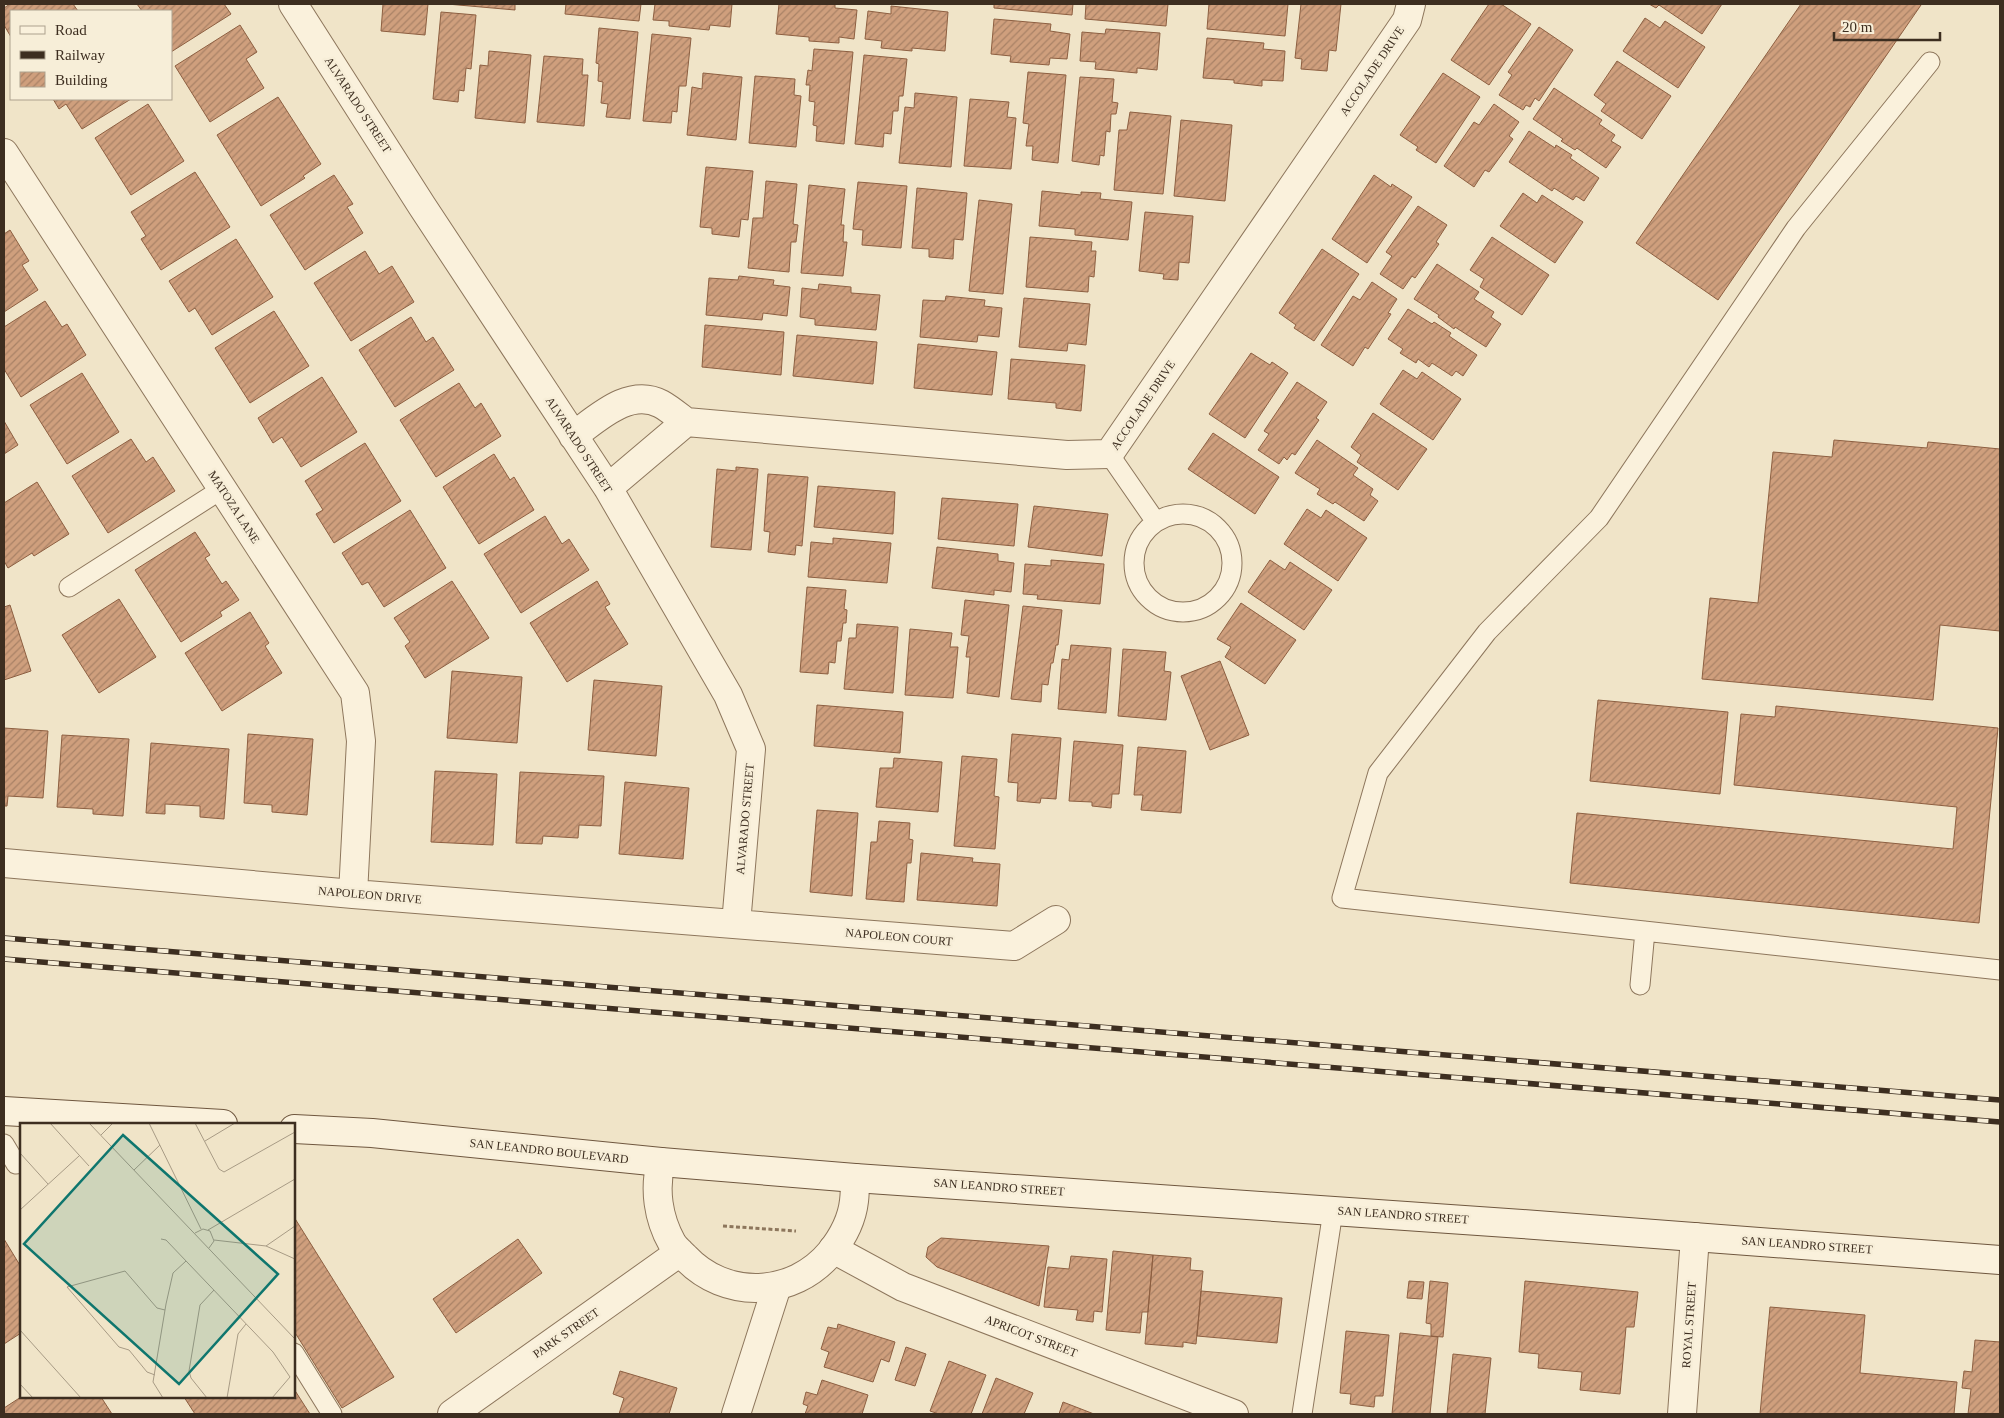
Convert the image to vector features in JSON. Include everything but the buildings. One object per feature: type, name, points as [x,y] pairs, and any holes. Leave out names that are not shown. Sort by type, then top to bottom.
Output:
[{"type":"street","name":"ALVARADO STREET","points":[[293,4],[422,206],[608,488],[728,695],[751,749],[736,924]]},
{"type":"street","name":"ACCOLADE DRIVE","points":[[686,422],[1067,454],[1109,454],[1407,20],[1411,4]]},
{"type":"street","name":"MATOZA LANE","points":[[4,153],[355,693],[361,741],[353,894]]},
{"type":"street","points":[[573,436],[611,409],[624,402],[640,399],[659,403],[686,422],[608,488]]},
{"type":"street","name":"NAPOLEON DRIVE","points":[[4,862],[353,894],[736,924]]},
{"type":"street","name":"NAPOLEON COURT","points":[[736,924],[1014,946],[1056,920]]},
{"type":"street","points":[[4,1111],[194,1123]]},
{"type":"street","name":"SAN LEANDRO BOULEVARD","points":[[295,1128],[372,1133],[661,1162],[805,1174]]},
{"type":"street","points":[[661,1162],[657,1177],[659,1212],[672,1243],[695,1268],[726,1284],[758,1288],[792,1282],[821,1264],[844,1233],[854,1202],[855,1178]]},
{"type":"street","name":"SAN LEANDRO STREET","points":[[805,1174],[1333,1210],[2000,1260]]},
{"type":"street","name":"ROYAL STREET","points":[[1682,1414],[1695,1237]]},
{"type":"street","name":"APRICOT STREET","points":[[833,1249],[903,1287],[1234,1414]]},
{"type":"street","name":"PARK STREET","points":[[452,1414],[680,1252]]},
{"type":"street","points":[[736,1414],[777,1286]]},
{"type":"lane","points":[[1930,62],[1796,228],[1598,518],[1487,632],[1378,773],[1342,898],[2000,970]]},
{"type":"lane","points":[[1109,454],[1156,522]]},
{"type":"lane","points":[[69,587],[222,489]]},
{"type":"lane","points":[[1178,514],[1194,515],[1209,521],[1221,532],[1229,545],[1232,562],[1230,578],[1222,592],[1210,604],[1195,610],[1179,612],[1164,608],[1150,600],[1140,587],[1134,572],[1134,555],[1139,540],[1149,527],[1156,522],[1162,518],[1178,514]]},
{"type":"lane","points":[[1640,985],[1645,931]]},
{"type":"lane","points":[[4,1144],[16,1164]]},
{"type":"lane","points":[[1302,1414],[1333,1210]]},
{"type":"lane","points":[[295,1355],[332,1414]]},
{"type":"path","points":[[723,1226],[796,1230]]},
{"type":"railway","points":[[4,938],[2000,1100]]},
{"type":"railway","points":[[4,959],[2000,1122]]}]
